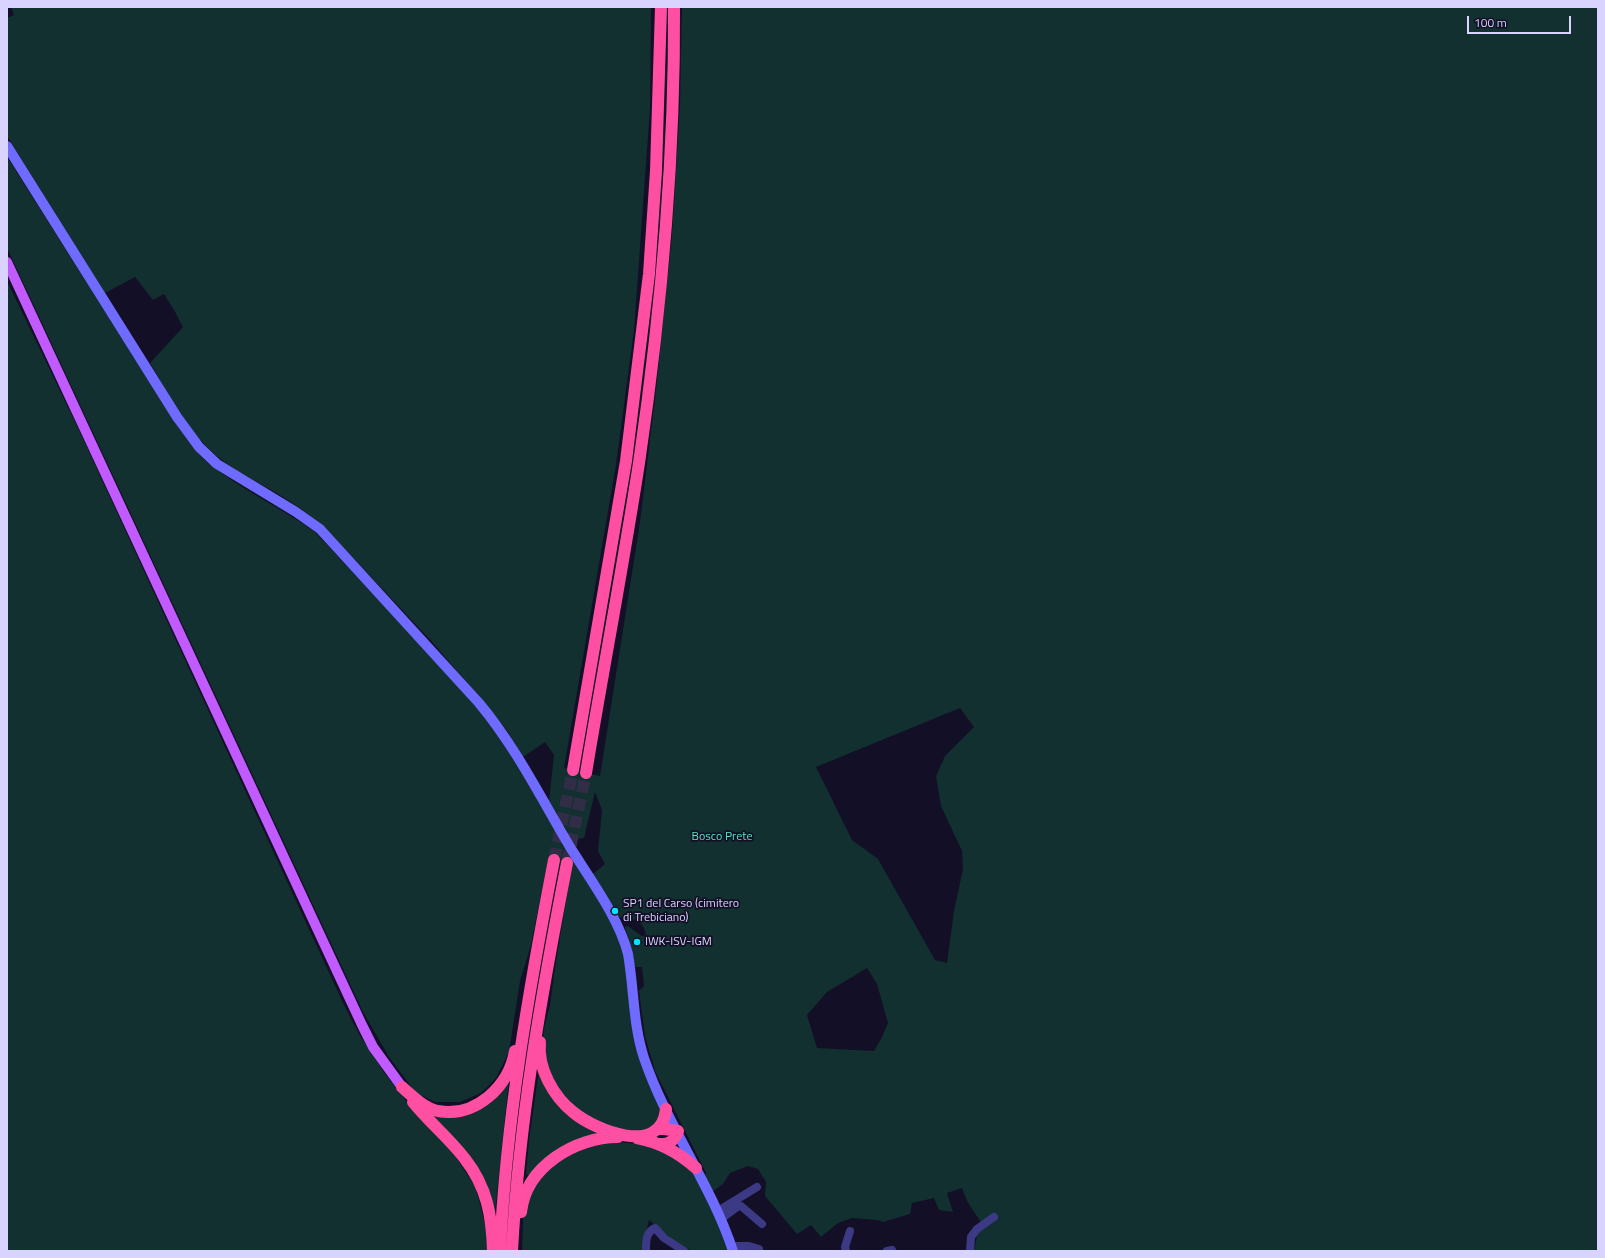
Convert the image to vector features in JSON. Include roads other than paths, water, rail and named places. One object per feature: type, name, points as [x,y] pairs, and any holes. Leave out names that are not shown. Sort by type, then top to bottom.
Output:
[{"type":"highway","points":[[574,770],[626,461],[649,274],[656,171],[661,7]]},
{"type":"highway","points":[[586,773],[631,514],[650,374],[661,274],[669,172],[673,80],[674,7]]},
{"type":"highway","points":[[500,1251],[503,1204],[512,1119],[538,946],[554,860]]},
{"type":"highway","points":[[512,1251],[528,1088],[551,948],[567,863]]},
{"type":"highway","points":[[402,1087],[419,1102],[428,1107],[438,1110],[451,1111],[474,1106],[494,1092],[504,1080],[514,1058],[526,988],[538,946]]},
{"type":"highway","points":[[517,1251],[523,1200],[531,1184],[547,1164],[569,1149],[584,1142],[605,1138],[629,1137],[645,1135],[664,1128],[678,1131],[676,1137],[667,1144],[660,1144],[629,1137],[615,1134],[596,1126],[572,1112],[554,1090],[545,1074],[539,1047],[548,987],[551,948]]},
{"type":"highway","points":[[402,1087],[416,1106],[465,1159],[473,1171],[490,1210],[492,1222],[492,1251]]},
{"type":"highway","points":[[658,1129],[663,1122],[666,1109]]},
{"type":"highway","points":[[660,1144],[685,1158],[696,1168]]},
{"type":"main road","points":[[7,146],[177,417],[199,447],[227,471],[296,512],[320,529],[479,702],[502,732],[615,921],[624,940],[629,958],[642,1051],[651,1077],[720,1215],[732,1248]]},
{"type":"main road","points":[[7,262],[362,1026],[373,1047],[402,1087]]},
{"type":"street","points":[[720,1215],[757,1187]]},
{"type":"street","points":[[720,1215],[741,1206],[762,1224]]},
{"type":"street","points":[[970,1251],[971,1237],[977,1229],[994,1217]]},
{"type":"street","points":[[646,1251],[647,1235],[650,1230],[655,1228],[664,1238],[684,1251]]},
{"type":"street","points":[[846,1251],[845,1247],[850,1230]]},
{"type":"street","points":[[732,1248],[749,1246],[759,1249]]},
{"type":"tunnel","points":[[554,860],[573,770]]},
{"type":"tunnel","points":[[567,863],[586,773]]},
{"type":"place","name":"SP1 del Carso (cimitero di Trebiciano)","points":[[615,911]]},
{"type":"place","name":"IWK-ISV-IGM","points":[[637,942]]},
{"type":"park label","name":"Bosco Prete","points":[[722,837]]}]
